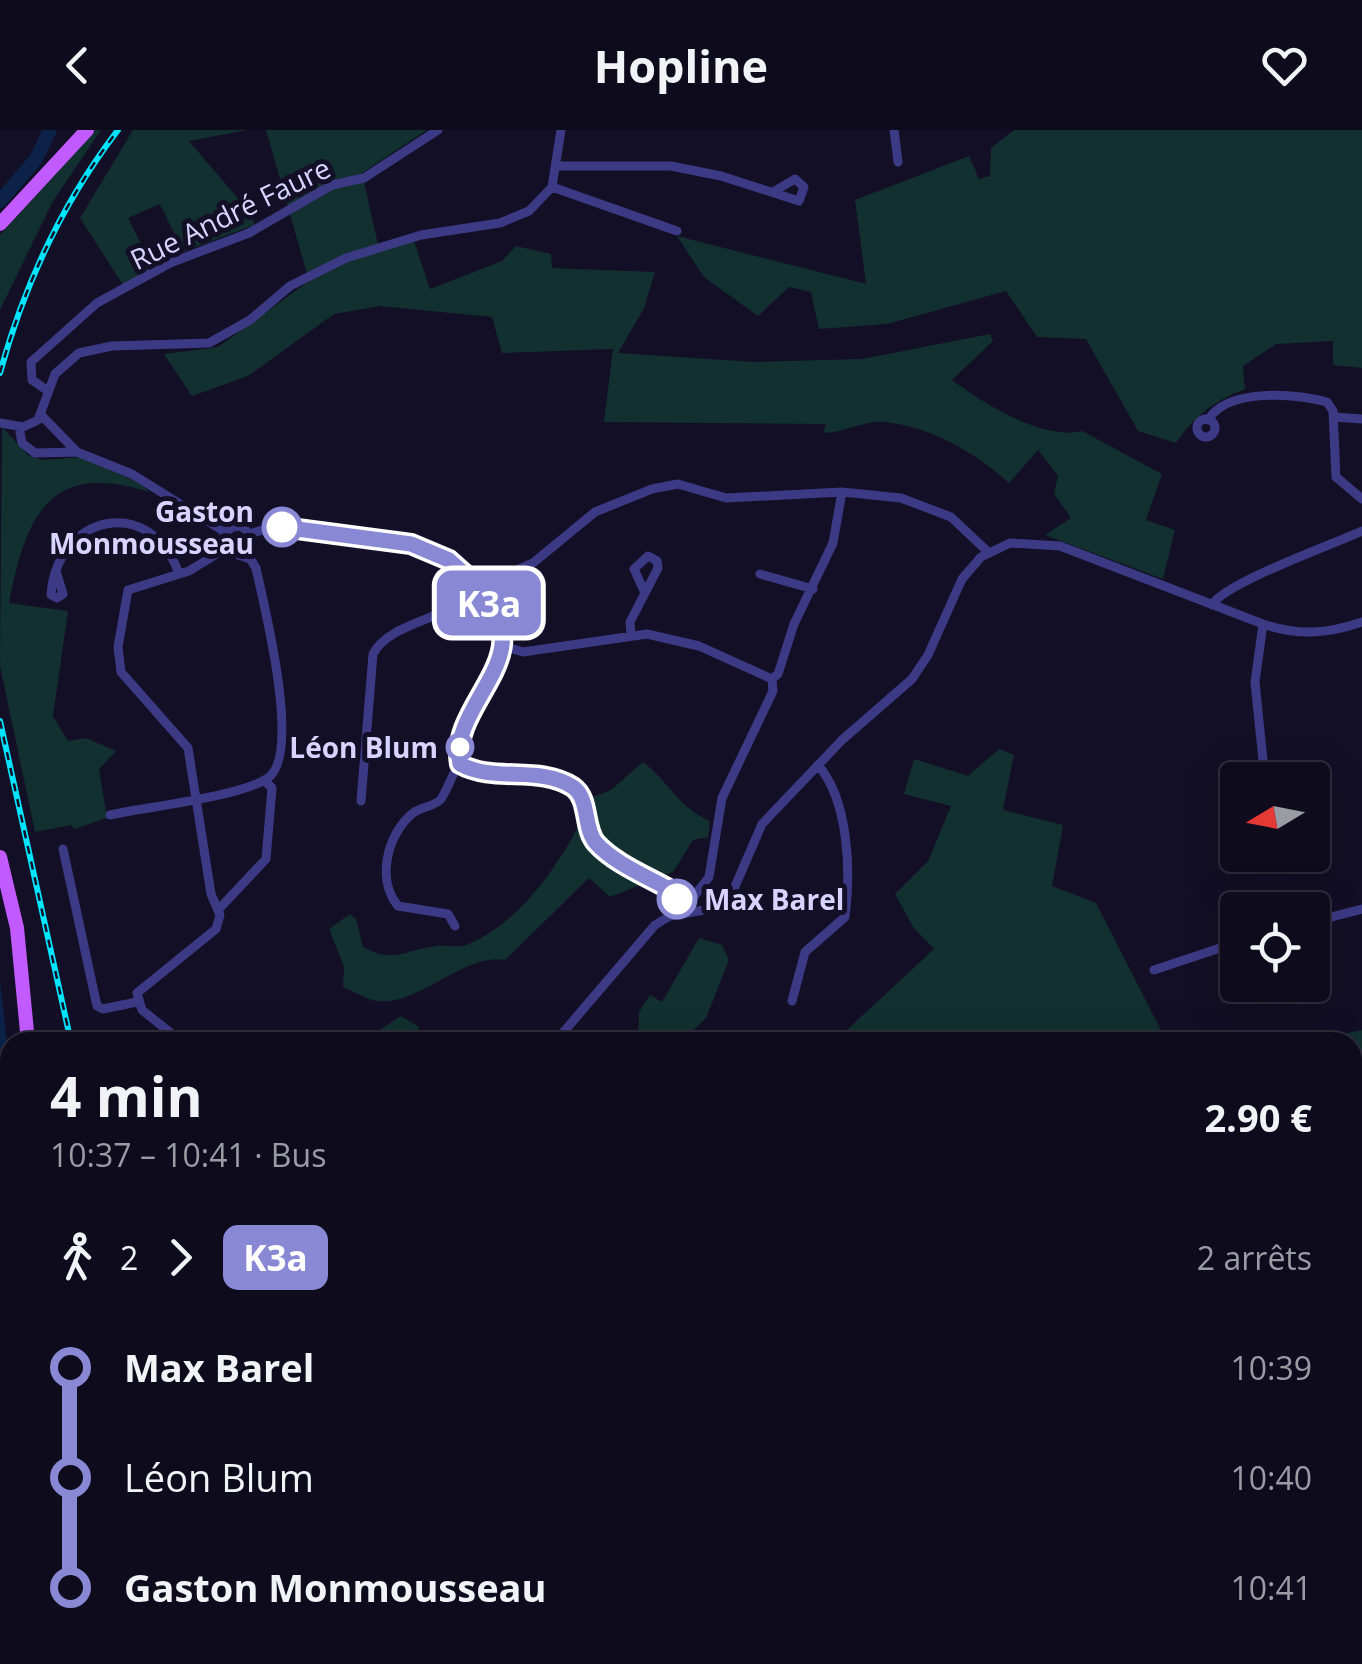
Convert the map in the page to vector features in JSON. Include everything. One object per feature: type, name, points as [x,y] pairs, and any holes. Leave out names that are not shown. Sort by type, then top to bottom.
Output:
[{"type":"main road","points":[[37,182],[78,130]]},
{"type":"main road","points":[[0,224],[87,130]]},
{"type":"main road","points":[[0,857],[17,928],[27,1032]]},
{"type":"street","name":"Rue André Faure","points":[[48,391],[32,380],[31,362],[97,303],[170,263],[250,234],[332,184],[364,178],[438,130]]},
{"type":"street","points":[[42,416],[48,391],[60,368],[79,353],[112,346],[185,347],[210,342],[231,333],[315,271],[380,244],[500,223],[530,211],[552,187],[561,130]]},
{"type":"street","points":[[894,130],[898,162]]},
{"type":"street","points":[[556,166],[671,166],[773,192]]},
{"type":"street","points":[[552,187],[677,232]]},
{"type":"street","points":[[1208,420],[1213,412],[1252,396],[1323,400],[1331,406],[1334,416],[1336,477],[1362,499]]},
{"type":"street","points":[[0,423],[19,427],[42,416]]},
{"type":"street","points":[[42,416],[77,452]]},
{"type":"street","points":[[1334,416],[1362,419]]},
{"type":"street","points":[[19,427],[22,442],[35,453],[77,452],[132,474],[225,532]]},
{"type":"street","points":[[488,582],[533,563],[596,512],[662,486],[678,484],[726,498],[842,492],[902,498],[938,508],[971,533],[987,552]]},
{"type":"street","points":[[678,903],[695,895],[709,876],[722,798],[773,691],[772,680],[834,543],[842,492]]},
{"type":"street","points":[[56,570],[75,538],[88,529],[115,522],[136,526],[162,542],[179,574]]},
{"type":"street","points":[[225,532],[240,526],[250,534],[252,544],[242,554]]},
{"type":"street","points":[[250,534],[275,527],[396,540],[438,554],[468,577],[480,576],[488,582]]},
{"type":"street","points":[[1212,605],[1216,597],[1362,530]]},
{"type":"street","points":[[225,532],[225,550]]},
{"type":"street","points":[[564,1032],[600,994],[649,930],[679,915],[715,908],[730,898],[762,824],[818,765],[912,679],[962,580],[987,552],[1026,541],[1060,546],[1262,624],[1310,634],[1362,622]]},
{"type":"street","points":[[110,816],[198,799],[264,780],[274,770],[284,729],[256,568],[242,554],[225,550],[179,574],[128,590],[118,657],[128,684],[185,743],[198,799],[210,894],[218,910],[216,929],[144,984],[137,1002]]},
{"type":"street","points":[[760,574],[813,589]]},
{"type":"street","points":[[464,599],[462,585],[468,577]]},
{"type":"street","points":[[455,926],[448,914],[398,906],[384,879],[387,859],[409,817],[440,802],[460,764],[461,744],[503,646],[504,626],[486,600],[488,582]]},
{"type":"street","points":[[631,636],[630,622],[645,594]]},
{"type":"street","points":[[464,599],[475,604],[486,600]]},
{"type":"street","points":[[360,801],[373,654],[384,638],[443,616],[464,599]]},
{"type":"street","points":[[1262,624],[1255,682],[1263,762]]},
{"type":"street","points":[[514,651],[631,636],[686,642],[772,680]]},
{"type":"street","points":[[503,646],[530,658]]},
{"type":"street","points":[[460,764],[494,772],[538,775],[570,786],[580,795],[597,844],[669,889],[678,903],[679,915]]},
{"type":"street","points":[[792,1000],[805,952],[846,917],[846,864],[834,795],[818,765]]},
{"type":"street","points":[[218,910],[266,859],[272,788],[264,780]]},
{"type":"street","points":[[63,849],[97,1006],[103,1009],[137,1002]]},
{"type":"street","points":[[1330,917],[1362,908]]},
{"type":"street","points":[[1154,970],[1220,948]]},
{"type":"street","points":[[137,1002],[171,1032]]},
{"type":"green space","points":[[96,130],[101,130],[53,201],[0,310],[0,235]]},
{"type":"green space","points":[[133,130],[247,130],[189,141],[253,216],[254,225],[183,252],[160,204],[128,218],[154,270],[123,285],[80,218]]},
{"type":"green space","points":[[266,130],[427,130],[362,173],[379,249],[414,241],[430,289],[502,261],[516,246],[551,254],[552,268],[655,272],[644,308],[618,353],[754,362],[862,359],[990,334],[993,341],[952,380],[1014,418],[1050,430],[1082,431],[1162,474],[1146,520],[1175,530],[1163,579],[1045,535],[1071,518],[1054,494],[1058,476],[1038,450],[1009,483],[981,461],[935,435],[884,422],[823,433],[826,424],[604,422],[613,349],[502,353],[492,317],[380,306],[334,314],[248,376],[192,396],[164,354],[218,347],[309,281]]},
{"type":"green space","points":[[1014,130],[1362,130],[1362,368],[1333,365],[1333,341],[1276,344],[1243,366],[1245,389],[1206,410],[1176,443],[1138,431],[1086,339],[1037,337],[1006,291],[887,324],[819,329],[811,292],[789,287],[758,316],[704,277],[677,236],[866,284],[855,200],[969,156],[979,179],[990,176],[991,148]]},
{"type":"green space","points":[[2,427],[28,455],[42,460],[82,457],[140,483],[149,492],[115,484],[87,484],[65,490],[47,503],[24,545],[9,603],[68,611],[53,716],[68,741],[86,738],[116,751],[99,769],[107,818],[74,829],[72,825],[35,832],[0,666]]},
{"type":"green space","points":[[999,749],[1014,755],[1003,810],[1063,825],[1052,886],[1096,903],[1162,1032],[845,1032],[934,949],[913,927],[895,894],[928,861],[951,806],[904,794],[914,759],[968,776]]},
{"type":"green space","points":[[643,762],[682,802],[710,821],[708,837],[693,840],[673,872],[610,897],[589,878],[505,960],[473,964],[405,997],[372,1000],[343,987],[344,967],[329,929],[350,914],[356,919],[363,947],[383,955],[462,946],[488,934],[508,920],[542,883],[571,840],[593,797],[611,790]]},
{"type":"green space","points":[[699,938],[722,945],[729,960],[706,1018],[691,1032],[638,1032],[639,1012],[650,995],[662,1002]]},
{"type":"green space","points":[[401,1016],[419,1027],[418,1032],[376,1032]]},
{"type":"water","points":[[0,980],[6,1032],[0,1032]]},
{"type":"waterway","points":[[0,201],[36,159],[50,130]]},
{"type":"railway","points":[[0,373],[47,246],[80,186],[118,130]]},
{"type":"railway","points":[[0,721],[69,1032]]},
{"type":"bus line","name":"K3a","points":[[282,527],[411,544],[449,560],[468,577],[484,578],[490,590],[486,600],[504,626],[505,639],[461,744],[460,764],[494,772],[538,775],[570,786],[580,795],[597,844],[669,889],[677,899]]},
{"type":"place","name":"Gaston Monmousseau","points":[[282,527]]},
{"type":"place","name":"Léon Blum","points":[[460,747]]},
{"type":"place","name":"Max Barel","points":[[677,899]]}]
